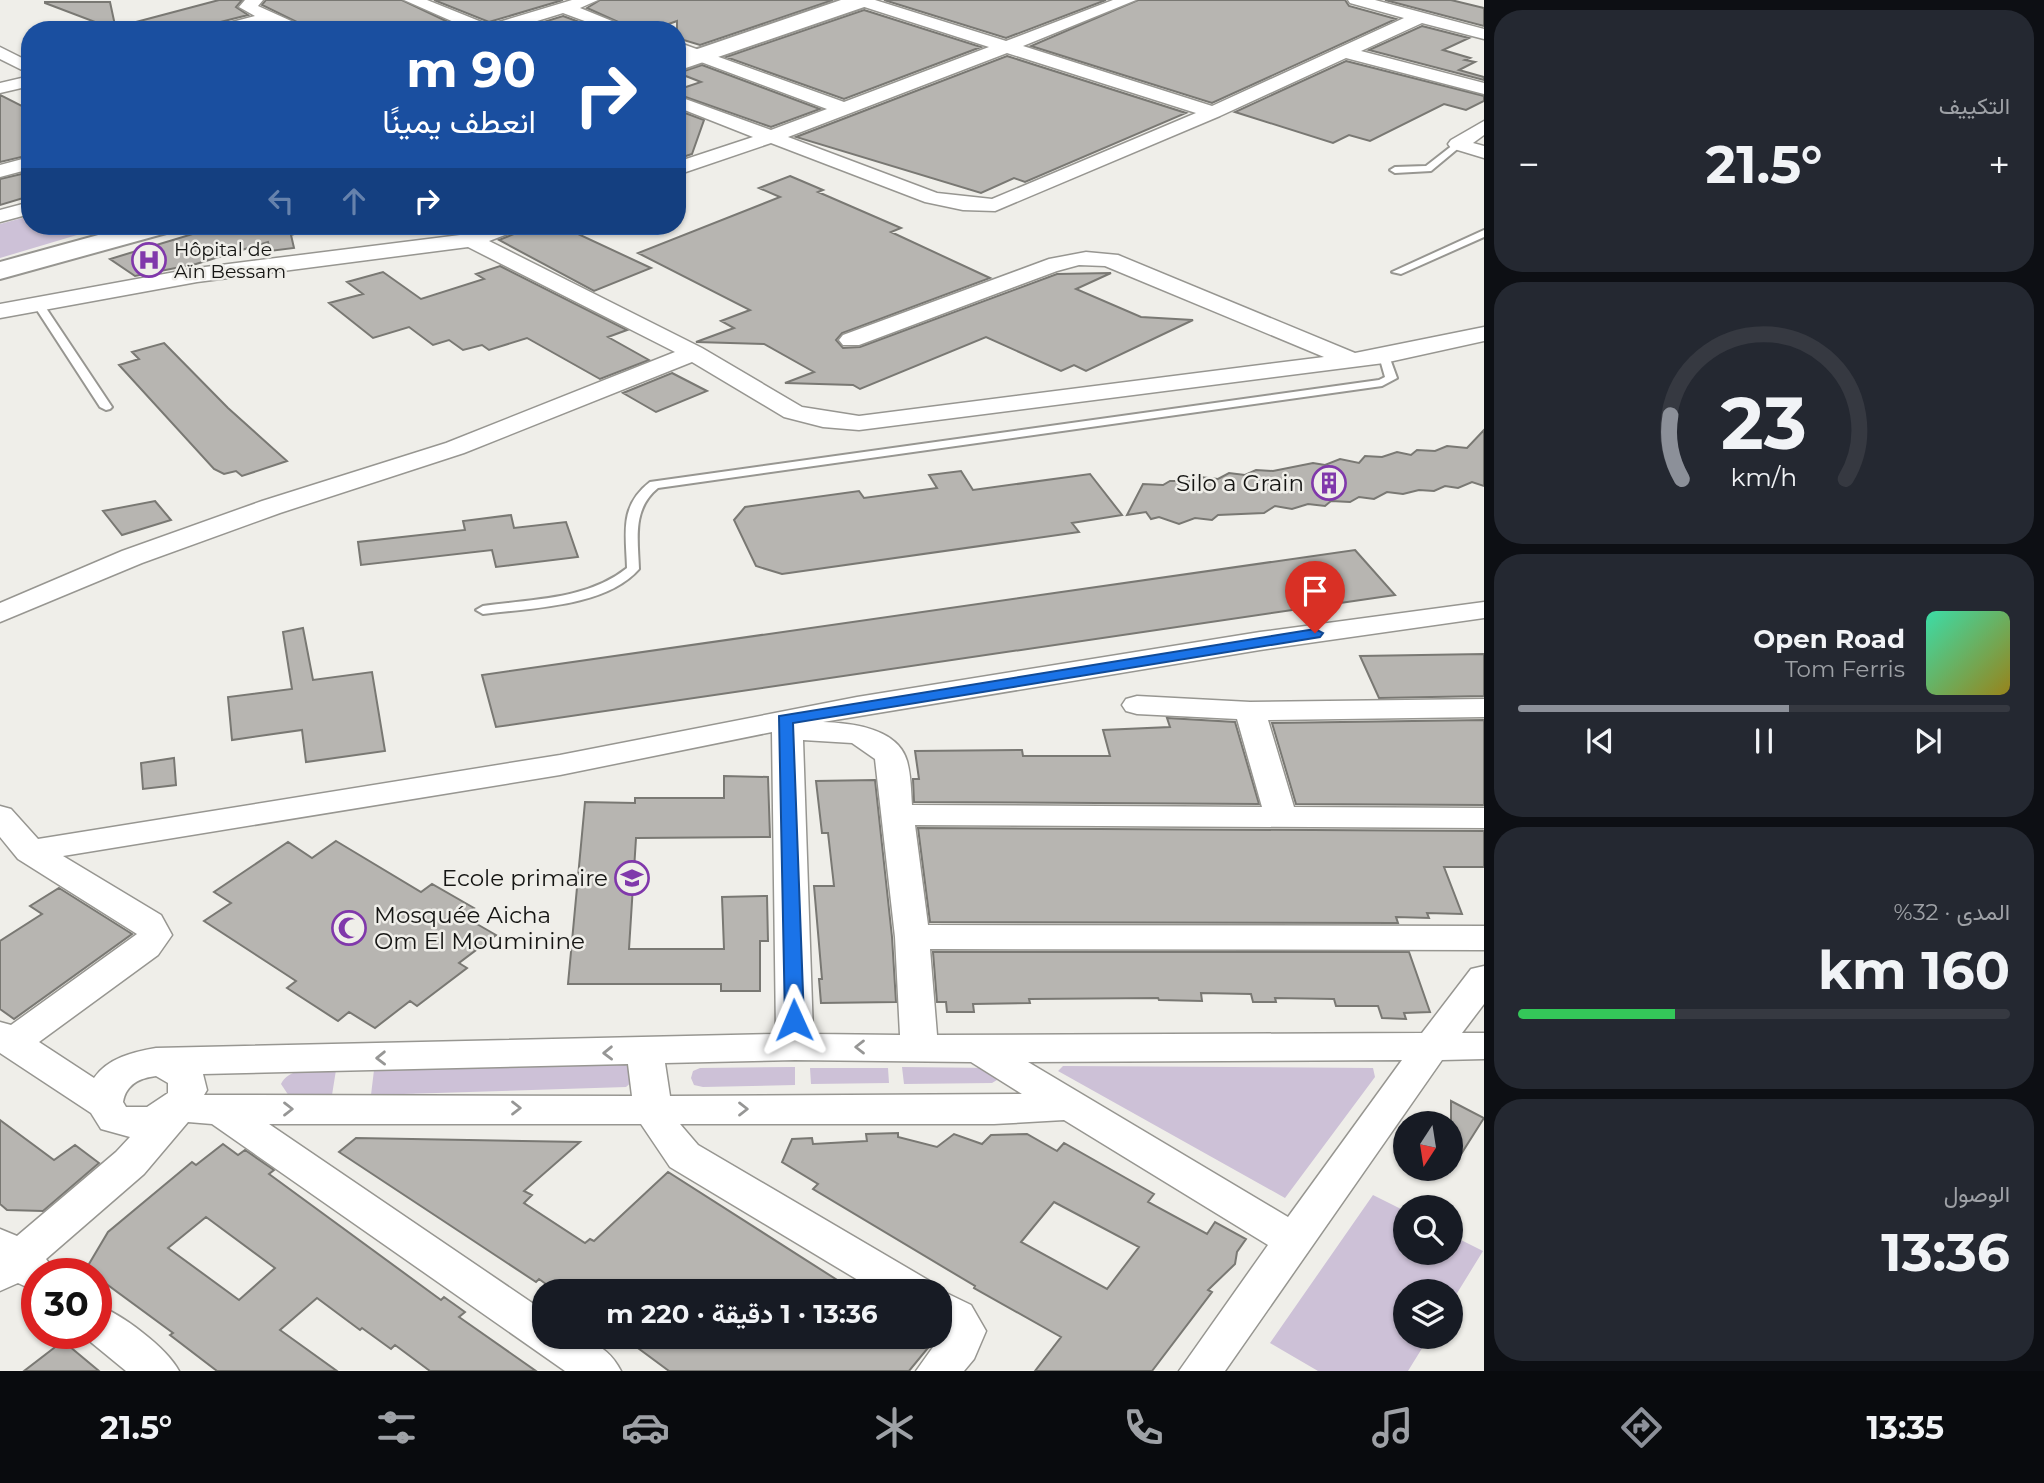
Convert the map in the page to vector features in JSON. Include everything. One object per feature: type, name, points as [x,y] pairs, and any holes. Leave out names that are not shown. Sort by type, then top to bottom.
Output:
[{"type":"main road","points":[[686,61],[860,0]]},
{"type":"main road","points":[[0,271],[128,235]]},
{"type":"street","points":[[255,0],[247,6],[282,21]]},
{"type":"street","points":[[412,0],[466,21]]},
{"type":"street","points":[[520,21],[590,0]]},
{"type":"street","points":[[860,0],[1213,112]]},
{"type":"street","points":[[686,166],[768,138],[1128,0]]},
{"type":"street","points":[[1356,0],[1484,34]]},
{"type":"street","points":[[564,8],[601,21]]},
{"type":"street","points":[[257,21],[272,17]]},
{"type":"street","points":[[686,105],[932,198],[981,206],[1011,201],[1420,17]]},
{"type":"street","points":[[686,50],[842,108]]},
{"type":"street","points":[[0,52],[21,64]]},
{"type":"street","points":[[1345,52],[1484,89]]},
{"type":"street","points":[[0,88],[21,82]]},
{"type":"street","points":[[1458,144],[1484,127]]},
{"type":"street","points":[[1458,144],[1484,152]]},
{"type":"street","points":[[0,172],[21,166]]},
{"type":"street","points":[[0,216],[21,210]]},
{"type":"street","points":[[0,311],[197,275],[471,240],[485,235]]},
{"type":"street","points":[[471,240],[694,353],[793,412],[823,420],[859,423],[1354,360],[1484,334]]},
{"type":"street","points":[[851,340],[1049,266],[1076,258],[1095,258],[1110,260],[1354,360]]},
{"type":"street","points":[[0,613],[158,548],[271,507],[455,448],[694,353]]},
{"type":"street","points":[[30,851],[560,765],[1260,641],[1484,610]]},
{"type":"street","points":[[1137,705],[1250,710],[1484,708]]},
{"type":"street","points":[[1250,710],[1281,816]]},
{"type":"street","points":[[786,725],[869,738],[885,747],[891,759],[912,937],[919,1047]]},
{"type":"street","points":[[786,725],[795,1047]]},
{"type":"street","points":[[0,816],[30,851],[149,923],[155,935],[146,947],[6,1039],[104,1103],[114,1119],[125,1123],[150,1123],[177,1109],[994,1110],[1070,1105]]},
{"type":"street","points":[[898,816],[1484,818]]},
{"type":"street","points":[[912,937],[1484,938]]},
{"type":"street","points":[[1201,1371],[1433,1045],[1484,978]]},
{"type":"street","points":[[104,1103],[109,1084],[118,1075],[142,1064],[156,1062],[795,1047],[977,1049],[1484,1046]]},
{"type":"street","points":[[977,1049],[1293,1240]]},
{"type":"street","points":[[645,1052],[652,1108],[667,1140],[684,1156],[891,1279]]},
{"type":"street","points":[[14,1264],[130,1163],[187,1097],[190,1086],[180,1069],[156,1062]]},
{"type":"street","points":[[220,1110],[532,1326]]},
{"type":"street","points":[[938,1371],[959,1346],[965,1331],[952,1314]]},
{"type":"street","points":[[112,1335],[158,1371]]},
{"type":"street","points":[[566,1349],[598,1371]]},
{"type":"lane","points":[[1395,170],[1428,169],[1458,144]]},
{"type":"lane","points":[[1397,272],[1484,233]]},
{"type":"lane","points":[[38,304],[106,407]]},
{"type":"lane","points":[[483,610],[589,593],[621,583],[634,569],[633,506],[641,494],[654,485],[1382,383],[1391,378],[1384,356]]},
{"type":"shaded area","points":[[21,218],[21,235],[77,235],[0,258],[0,224]]},
{"type":"shaded area","points":[[622,1064],[632,1068],[633,1081],[626,1087],[371,1095],[374,1070]]},
{"type":"shaded area","points":[[1063,1066],[1373,1068],[1375,1077],[1285,1198],[1058,1071]]},
{"type":"shaded area","points":[[795,1067],[795,1085],[703,1087],[694,1085],[691,1078],[693,1071],[700,1068]]},
{"type":"shaded area","points":[[902,1067],[992,1068],[997,1080],[992,1083],[904,1084]]},
{"type":"shaded area","points":[[810,1068],[888,1068],[889,1083],[811,1084]]},
{"type":"shaded area","points":[[336,1070],[332,1095],[289,1096],[281,1084],[285,1078],[298,1071]]},
{"type":"shaded area","points":[[1373,1195],[1393,1205],[1393,1265],[1463,1265],[1463,1241],[1483,1251],[1463,1284],[1463,1279],[1393,1279],[1393,1349],[1422,1349],[1408,1371],[1318,1371],[1270,1343]]},
{"type":"building","points":[[219,0],[242,0],[236,7],[248,15],[224,21],[140,21]]},
{"type":"building","points":[[266,0],[402,0],[446,21],[295,21],[262,5]]},
{"type":"building","points":[[434,0],[563,0],[492,21]]},
{"type":"building","points":[[600,0],[833,0],[700,45],[686,41],[686,21],[616,21],[587,8]]},
{"type":"building","points":[[884,0],[1106,0],[1006,38]]},
{"type":"building","points":[[1138,0],[1345,0],[1349,6],[1396,19],[1212,103],[1031,46]]},
{"type":"building","points":[[1385,0],[1451,0],[1484,8],[1484,26]]},
{"type":"building","points":[[110,2],[114,21],[92,21],[45,3]]},
{"type":"building","points":[[864,10],[981,47],[844,99],[726,57]]},
{"type":"building","points":[[563,16],[577,21],[547,21]]},
{"type":"building","points":[[1422,26],[1469,38],[1443,50],[1470,58],[1465,60],[1475,62],[1459,70],[1484,77],[1484,80],[1369,50]]},
{"type":"building","points":[[1007,56],[1186,113],[1025,182],[1014,178],[981,193],[796,137]]},
{"type":"building","points":[[1346,61],[1484,96],[1484,101],[1466,110],[1444,104],[1370,141],[1349,135],[1333,143],[1235,112]]},
{"type":"building","points":[[702,65],[820,109],[771,127],[686,97],[686,87],[701,82],[686,76],[686,70]]},
{"type":"building","points":[[0,95],[21,106],[21,157],[0,162]]},
{"type":"building","points":[[686,113],[704,120],[692,154],[686,156]]},
{"type":"building","points":[[21,174],[21,199],[0,205],[0,179]]},
{"type":"building","points":[[790,176],[823,190],[818,192],[901,228],[891,232],[990,278],[842,333],[836,340],[843,348],[860,347],[1057,274],[1111,273],[1076,289],[1141,317],[1193,320],[1086,371],[1074,365],[1061,371],[986,337],[860,389],[853,385],[785,383],[814,372],[764,344],[696,342],[734,328],[721,321],[750,310],[638,253],[780,197],[759,188]]},
{"type":"building","points":[[189,235],[291,235],[294,248],[270,251],[268,242],[196,264],[135,276],[110,259]]},
{"type":"building","points":[[512,235],[580,235],[651,268],[594,291],[499,240]]},
{"type":"building","points":[[500,266],[627,330],[608,337],[649,360],[600,379],[527,338],[489,350],[482,345],[463,350],[449,340],[433,345],[409,327],[373,338],[329,303],[363,294],[347,282],[383,272],[421,299],[484,279],[476,274]]},
{"type":"building","points":[[164,343],[228,408],[287,461],[242,476],[236,471],[224,474],[214,469],[119,365],[139,359],[132,352]]},
{"type":"building","points":[[672,373],[707,391],[656,412],[623,393]]},
{"type":"building","name":"Silo a Grain","points":[[1484,430],[1484,486],[1472,482],[1458,488],[1445,486],[1434,491],[1419,490],[1403,494],[1387,492],[1374,499],[1359,497],[1350,502],[1331,501],[1325,506],[1308,504],[1292,509],[1275,506],[1264,513],[1218,515],[1212,520],[1195,518],[1179,524],[1159,517],[1151,519],[1146,512],[1127,515],[1143,484],[1163,485],[1170,481],[1189,481],[1200,477],[1218,479],[1229,473],[1245,475],[1256,470],[1273,471],[1313,463],[1325,465],[1340,459],[1359,463],[1365,456],[1382,457],[1397,452],[1411,455],[1417,450],[1435,451],[1447,446],[1467,448]]},
{"type":"building","points":[[961,471],[973,490],[1090,474],[1122,515],[1072,523],[1079,532],[782,574],[756,566],[734,520],[745,507],[859,491],[864,498],[937,488],[929,475]]},
{"type":"building","points":[[155,501],[171,520],[122,535],[103,511]]},
{"type":"building","points":[[511,515],[514,528],[566,522],[578,557],[496,567],[492,550],[361,565],[358,542],[465,530],[463,521]]},
{"type":"building","points":[[1355,550],[1395,595],[496,727],[482,675]]},
{"type":"building","points":[[303,628],[313,680],[372,672],[385,751],[306,762],[302,730],[232,740],[228,697],[292,689],[283,632]]},
{"type":"building","points":[[1484,654],[1484,696],[1379,698],[1360,656]]},
{"type":"building","points":[[1167,718],[1235,722],[1259,804],[914,802],[913,779],[919,779],[915,751],[1022,750],[1023,756],[1110,756],[1103,730],[1170,727]]},
{"type":"building","points":[[1484,720],[1484,805],[1296,804],[1272,723]]},
{"type":"building","points":[[174,758],[176,785],[143,789],[141,763]]},
{"type":"building","points":[[724,776],[768,777],[770,837],[636,838],[629,949],[724,949],[722,897],[767,896],[768,941],[760,941],[760,991],[721,991],[721,984],[568,984],[585,802],[635,803],[635,798],[724,798]]},
{"type":"building","points":[[875,780],[892,937],[896,1002],[821,1003],[819,979],[822,979],[814,886],[834,886],[828,833],[822,833],[816,781]]},
{"type":"building","points":[[918,828],[1484,831],[1484,867],[1444,867],[1462,914],[1427,913],[1429,918],[1396,917],[1398,923],[930,922]]},
{"type":"building","name":"Mosquée Aicha Om El Mouminine","points":[[336,841],[421,892],[432,884],[474,908],[463,916],[496,935],[459,963],[467,968],[417,1006],[410,1001],[375,1028],[349,1012],[338,1021],[287,988],[296,981],[204,921],[231,903],[214,892],[288,842],[312,858]]},
{"type":"building","points":[[59,888],[132,934],[14,1019],[0,1009],[0,941],[42,914],[30,906]]},
{"type":"building","points":[[933,952],[1409,952],[1430,1012],[1404,1013],[1406,1019],[1382,1018],[1378,1006],[1336,1006],[1334,999],[1275,998],[1276,1002],[1253,1002],[1251,994],[1201,993],[1202,1001],[1158,998],[1029,999],[1030,1003],[973,1004],[974,1012],[947,1012],[946,1002],[937,1002]]},
{"type":"building","points":[[1451,1101],[1484,1118],[1463,1151],[1463,1111],[1451,1111]]},
{"type":"building","points":[[0,1120],[54,1160],[75,1145],[99,1163],[43,1211],[7,1210],[0,1204]]},
{"type":"building","points":[[898,1133],[898,1137],[937,1147],[954,1134],[982,1144],[991,1135],[1027,1134],[1057,1151],[1064,1143],[1154,1194],[1148,1202],[1207,1234],[1215,1222],[1246,1239],[1237,1252],[1235,1264],[1208,1290],[1212,1292],[1152,1371],[1035,1371],[1061,1337],[974,1288],[975,1286],[813,1189],[818,1184],[782,1162],[792,1139],[812,1138],[813,1144],[867,1141],[866,1134]],"holes":[[[1054,1202],[1139,1247],[1107,1289],[1021,1242]]]},
{"type":"building","points":[[356,1138],[580,1142],[524,1191],[532,1195],[524,1203],[585,1243],[590,1239],[594,1241],[668,1172],[836,1279],[532,1279],[339,1152]]},
{"type":"building","points":[[223,1144],[238,1155],[245,1150],[274,1170],[269,1174],[441,1300],[444,1297],[465,1312],[459,1317],[536,1371],[430,1371],[395,1345],[391,1349],[362,1328],[360,1330],[317,1298],[280,1330],[337,1371],[217,1371],[170,1335],[173,1333],[112,1288],[112,1258],[93,1258],[108,1232],[192,1162],[196,1165]],"holes":[[[206,1217],[275,1268],[239,1300],[168,1248]]]},
{"type":"building","points":[[53,1349],[73,1349],[99,1371],[24,1371]]},
{"type":"building","points":[[639,1349],[927,1349],[909,1371],[669,1371]]},
{"type":"place","name":"Hôpital de Aïn Bessam","points":[[149,260]]},
{"type":"place","name":"Silo a Grain","points":[[1329,483]]},
{"type":"place","name":"Ecole primaire","points":[[632,878]]},
{"type":"place","name":"Mosquée Aicha Om El Mouminine","points":[[349,928]]},
{"type":"route","points":[[794,1020],[785,719],[1315,633]]}]
